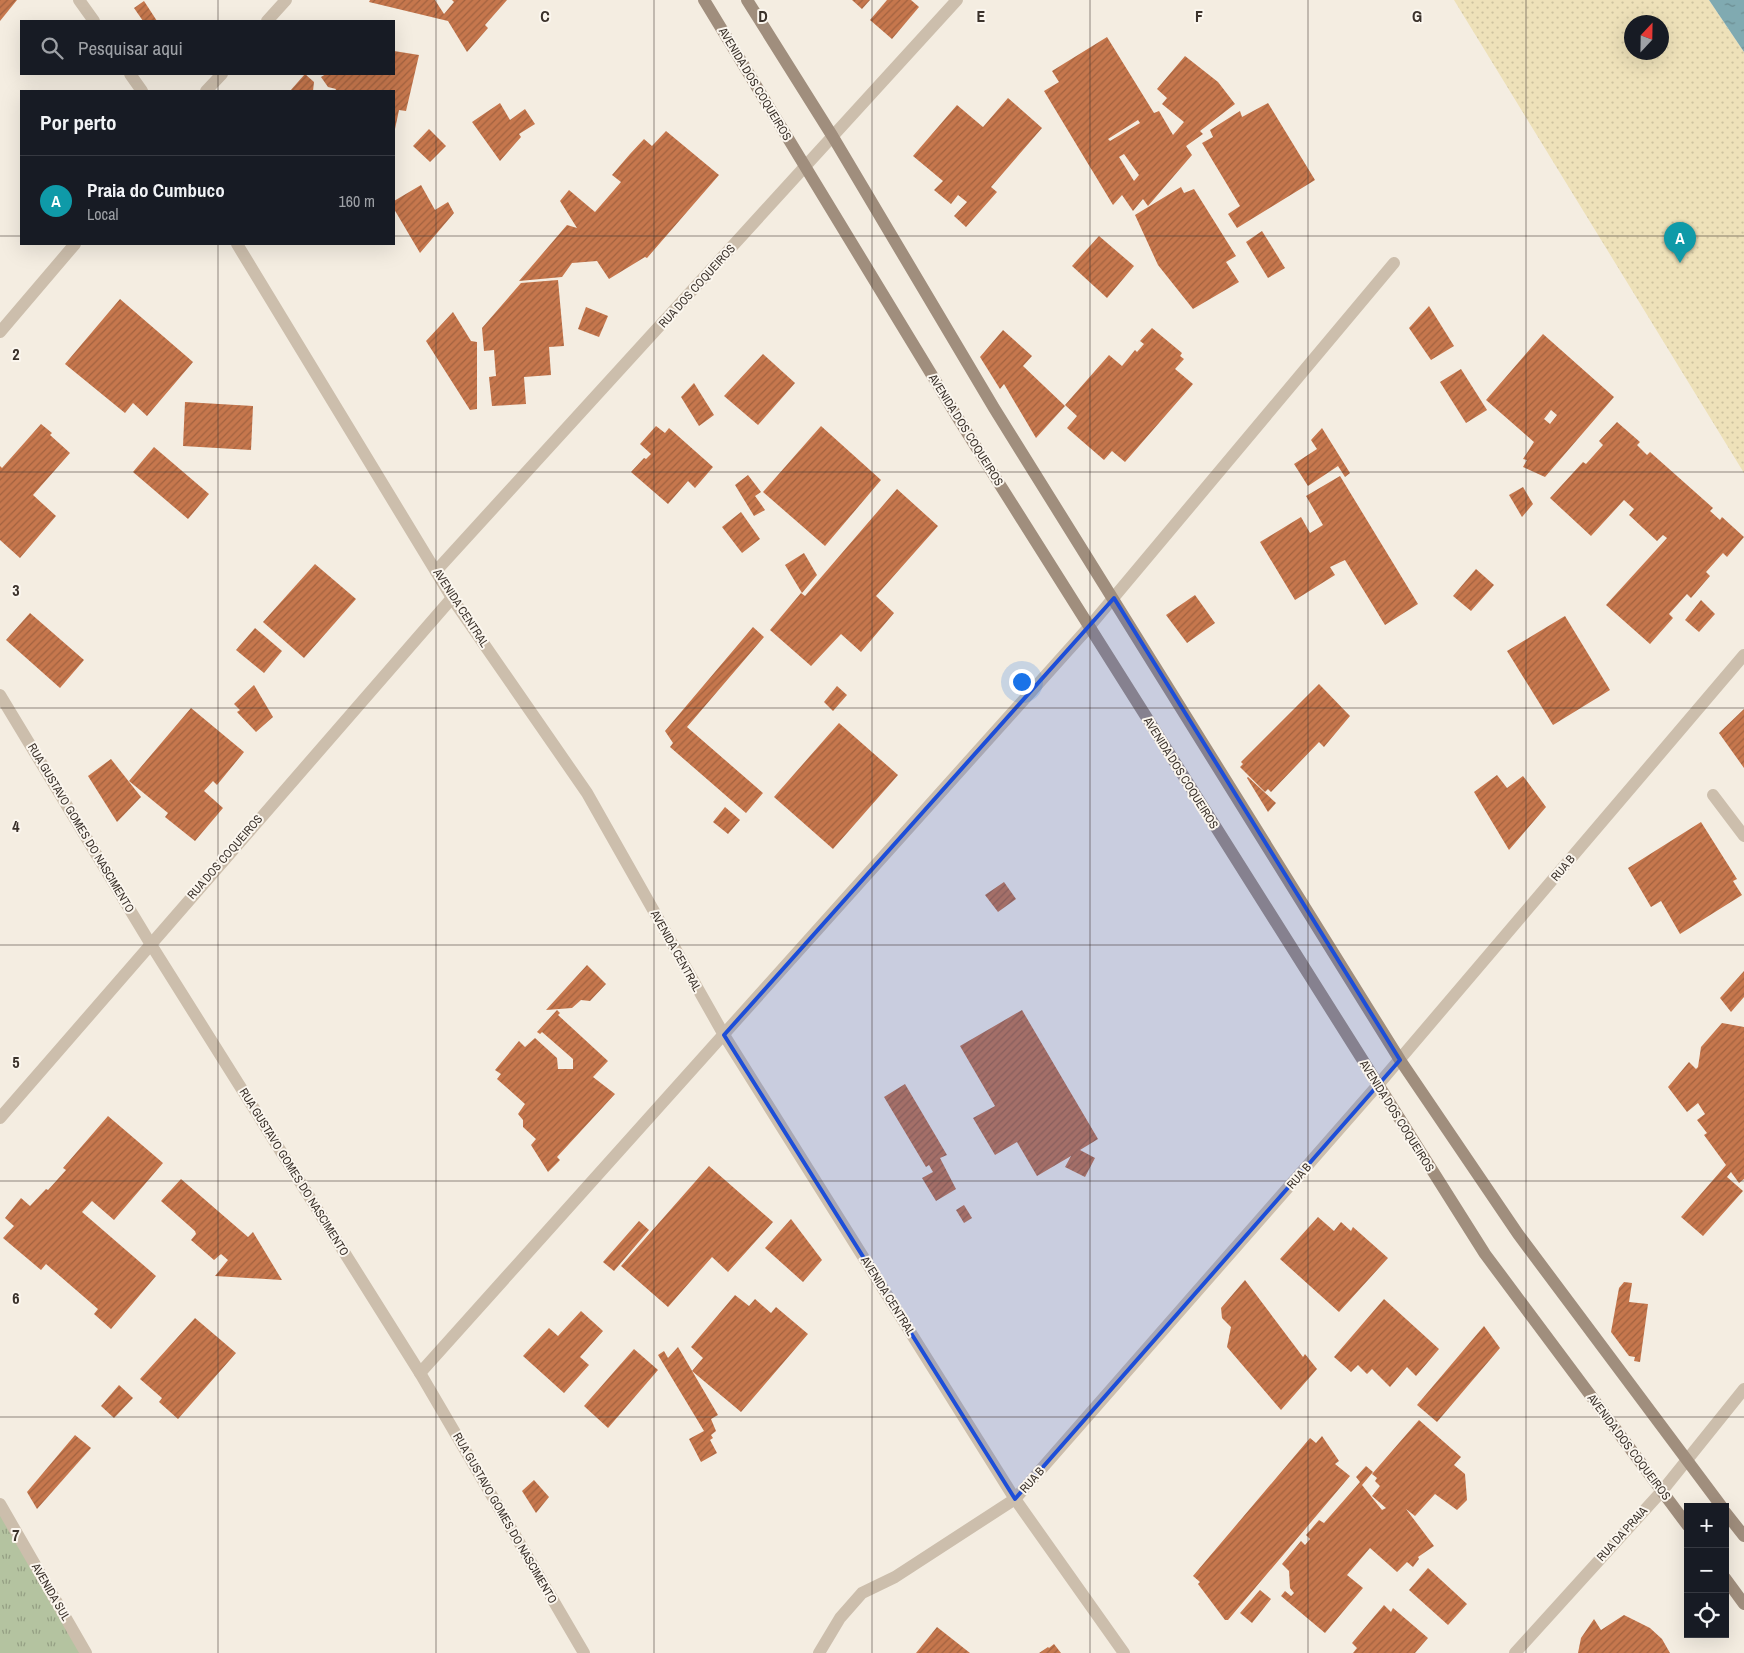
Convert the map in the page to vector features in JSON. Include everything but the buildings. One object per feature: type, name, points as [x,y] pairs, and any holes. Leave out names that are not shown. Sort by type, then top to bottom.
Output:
[{"type":"main road","name":"AVENIDA DOS COQUEIROS","points":[[704,0],[956,415],[1377,1086],[1485,1254],[1684,1521]]},
{"type":"main road","points":[[747,0],[833,136],[994,408],[1400,1060],[1518,1234],[1719,1503]]},
{"type":"main road","points":[[1729,1517],[1744,1536]]},
{"type":"main road","points":[[1729,1583],[1744,1604]]},
{"type":"street","points":[[79,0],[93,20]]},
{"type":"street","points":[[268,20],[286,0]]},
{"type":"street","name":"RUA DOS COQUEIROS","points":[[436,571],[957,0]]},
{"type":"street","points":[[131,75],[141,90]]},
{"type":"street","points":[[207,90],[221,75]]},
{"type":"street","points":[[0,332],[75,245]]},
{"type":"street","name":"AVENIDA CENTRAL","points":[[238,245],[452,598],[587,793],[724,1035],[1016,1499],[1124,1653]]},
{"type":"street","points":[[420,1372],[1089,627],[1394,262]]},
{"type":"street","name":"RUA DOS COQUEIROS","points":[[0,1118],[150,943],[452,598]]},
{"type":"street","name":"RUA B","points":[[819,1653],[840,1618],[862,1593],[895,1577],[1016,1499],[1400,1060],[1744,655]]},
{"type":"street","name":"RUA GUSTAVO GOMES DO NASCIMENTO","points":[[0,695],[150,943],[420,1372],[584,1653]]},
{"type":"street","points":[[1712,795],[1744,836]]},
{"type":"street","name":"RUA DA PRAIA","points":[[1515,1653],[1662,1491],[1744,1389]]},
{"type":"street","name":"AVENIDA SUL","points":[[0,1504],[86,1653]]},
{"type":"highlighted area","points":[[1114,598],[1400,1060],[1015,1499],[724,1035]]},
{"type":"green space","points":[[0,1504],[86,1653],[0,1653]]},
{"type":"sand","points":[[1454,0],[1709,0],[1744,52],[1744,473]]},
{"type":"water","points":[[1709,0],[1744,0],[1744,52]]},
{"type":"place","name":"Praia do Cumbuco","points":[[1680,263]]}]
